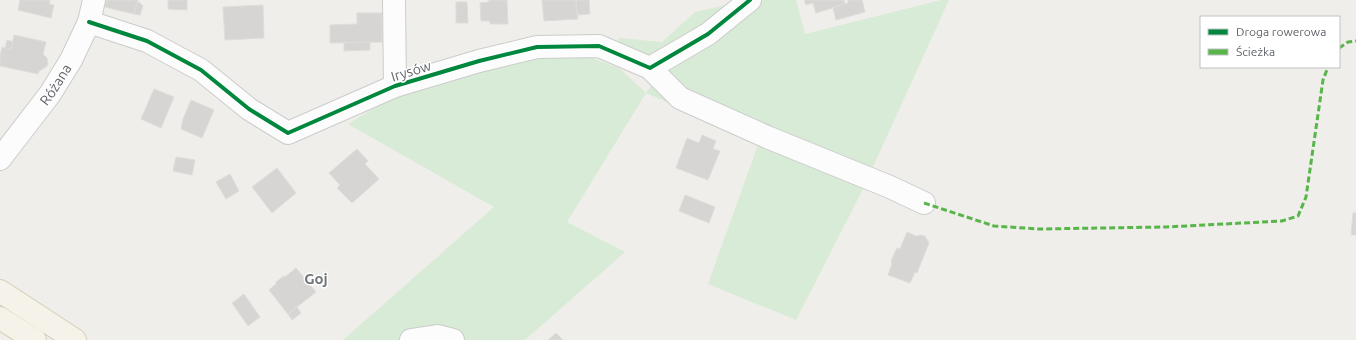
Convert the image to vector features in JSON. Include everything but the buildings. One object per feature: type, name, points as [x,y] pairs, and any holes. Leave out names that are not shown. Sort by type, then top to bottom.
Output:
[{"type":"main road","points":[[0,290],[75,340]]},
{"type":"main road","points":[[15,328],[35,340]]},
{"type":"street","name":"Różana","points":[[0,159],[50,94],[72,60],[89,22],[94,0]]},
{"type":"street","points":[[394,0],[395,86]]},
{"type":"street","points":[[750,0],[708,34],[650,68],[680,98],[767,137],[890,187],[924,203]]},
{"type":"street","name":"Irysów","points":[[89,22],[147,41],[201,70],[249,109],[288,132],[395,86],[479,61],[537,47],[598,46],[650,68]]},
{"type":"street","points":[[411,340],[437,336],[453,340]]},
{"type":"green space","points":[[763,0],[796,0],[805,34],[941,0],[949,0],[862,191],[796,320],[708,284],[759,142],[646,93],[661,72],[618,45],[619,38],[662,42],[695,12],[735,3],[748,11]]},
{"type":"green space","points":[[574,51],[619,68],[646,93],[567,222],[625,252],[525,340],[343,340],[494,207],[348,124],[386,101],[473,70]]},
{"type":"marked path","points":[[1340,47],[1348,42],[1356,41]]},
{"type":"marked path","points":[[924,203],[994,226],[1039,229],[1166,227],[1282,221],[1298,216],[1306,197],[1323,80],[1328,68]]},
{"type":"cycle path","points":[[89,22],[147,41],[201,70],[249,109],[288,133],[395,86],[479,61],[537,47],[599,46],[650,68],[708,34],[750,0]]},
{"type":"district","name":"Goj","points":[[316,279]]}]
